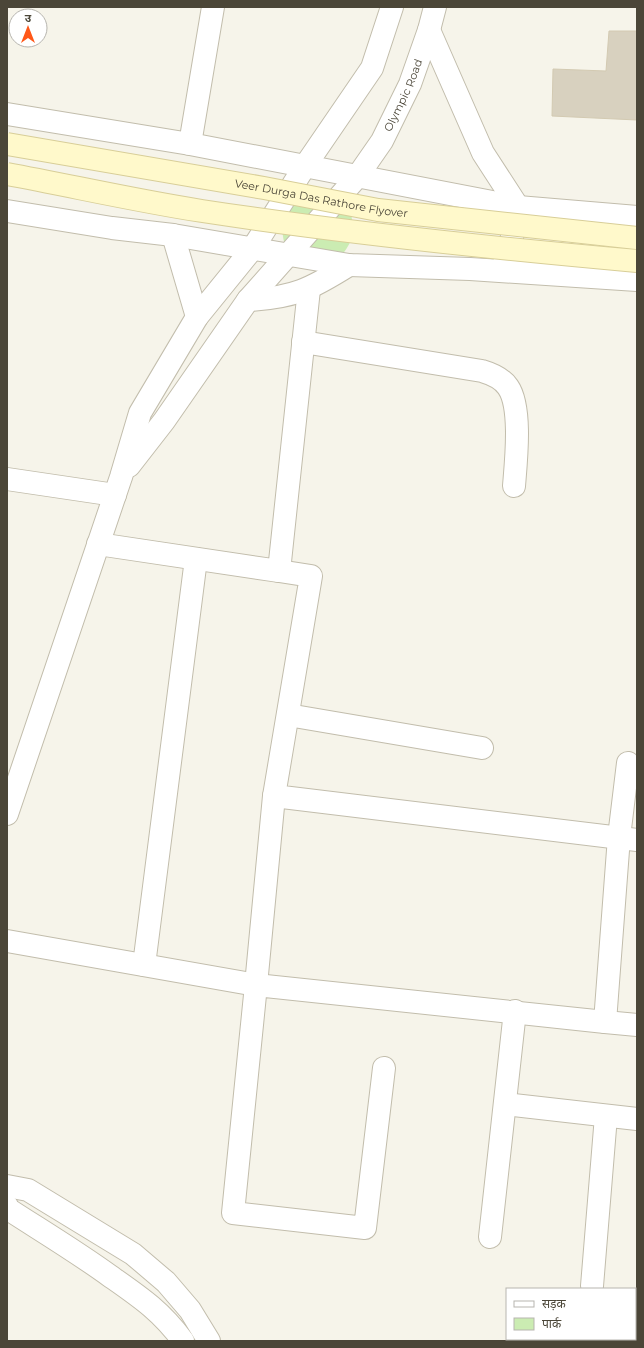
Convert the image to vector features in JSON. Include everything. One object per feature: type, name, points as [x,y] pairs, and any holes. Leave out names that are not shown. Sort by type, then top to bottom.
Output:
[{"type":"main road","name":"Veer Durga Das Rathore Flyover","points":[[7,144],[264,188],[378,210],[637,238]]},
{"type":"main road","points":[[7,174],[200,210],[349,232],[455,245],[637,261]]},
{"type":"street","points":[[190,144],[213,7]]},
{"type":"street","points":[[7,814],[12,784],[98,544],[118,486],[140,413],[197,317],[253,248],[305,166],[372,68],[392,7]]},
{"type":"street","name":"Olympic Road","points":[[118,486],[248,300],[357,177],[382,141],[410,84],[429,30],[435,7]]},
{"type":"street","points":[[429,30],[483,153],[518,207],[510,244],[501,271]]},
{"type":"street","points":[[7,114],[190,144],[518,207],[637,217]]},
{"type":"street","points":[[7,211],[112,228],[173,235],[224,245],[253,248],[349,265],[470,269],[637,280]]},
{"type":"street","points":[[173,235],[197,317]]},
{"type":"street","points":[[248,300],[274,299],[309,288],[349,265]]},
{"type":"street","points":[[280,571],[309,288]]},
{"type":"street","points":[[303,342],[482,371],[497,376],[509,388],[516,410],[514,486]]},
{"type":"street","points":[[7,479],[118,486]]},
{"type":"street","points":[[98,544],[311,576],[274,796],[233,1213],[365,1228],[384,1068]]},
{"type":"street","points":[[144,965],[196,559]]},
{"type":"street","points":[[288,715],[482,748]]},
{"type":"street","points":[[605,1022],[628,839],[628,763]]},
{"type":"street","points":[[274,796],[628,839]]},
{"type":"street","points":[[7,941],[256,985],[515,1011],[605,1022],[637,1024]]},
{"type":"street","points":[[490,1237],[515,1011]]},
{"type":"street","points":[[505,1104],[637,1119]]},
{"type":"street","points":[[592,1286],[606,1116]]},
{"type":"street","points":[[7,1186],[28,1190],[133,1254],[166,1282],[190,1310],[209,1341]]},
{"type":"street","points":[[7,1206],[8,1209],[83,1257],[150,1304],[167,1320],[183,1341]]},
{"type":"green space","points":[[292,203],[351,214],[353,232],[348,246],[341,256],[285,245],[282,228],[286,213]]},
{"type":"building","points":[[609,31],[637,31],[637,120],[552,116],[553,69],[606,71]]}]
